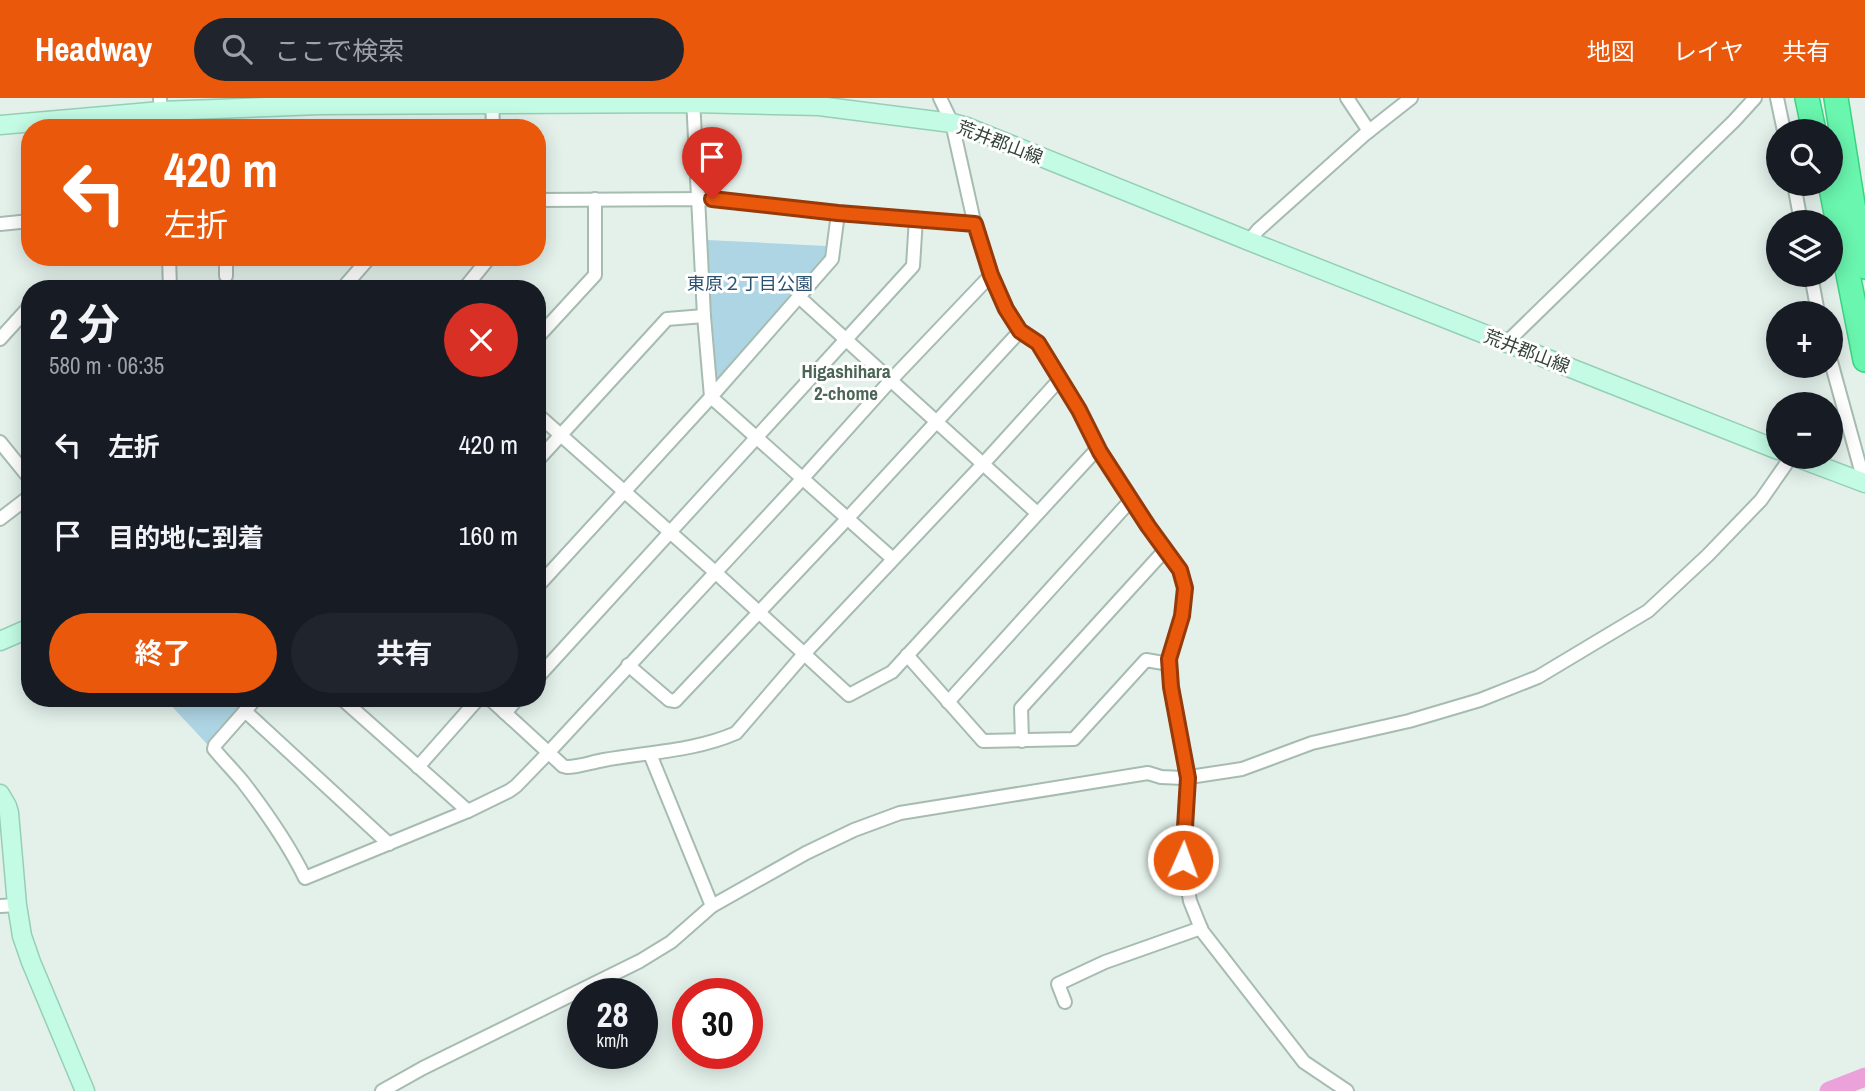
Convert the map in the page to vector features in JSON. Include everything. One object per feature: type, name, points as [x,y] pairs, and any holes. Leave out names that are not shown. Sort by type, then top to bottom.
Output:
[{"type":"highway","points":[[1807,98],[1811,119]]},
{"type":"highway","points":[[1817,98],[1820,119]]},
{"type":"highway","points":[[1836,98],[1847,226],[1865,360]]},
{"type":"highway","points":[[1847,226],[1856,148],[1849,98]]},
{"type":"highway","points":[[1833,196],[1865,267]]},
{"type":"main road","name":"荒井郡山線","points":[[74,119],[320,105],[492,101],[693,101],[819,106],[952,123],[1766,445]]},
{"type":"main road","name":"荒井郡山線","points":[[0,125],[21,123]]},
{"type":"main road","points":[[1825,469],[1865,484]]},
{"type":"main road","points":[[0,641],[21,632]]},
{"type":"main road","points":[[0,794],[9,813],[8,906],[85,1091]]},
{"type":"street","points":[[940,98],[952,123],[975,224],[991,275],[1006,309],[1020,331],[1038,343],[1079,410],[1098,448],[1180,570],[1185,588],[1182,616],[1169,659],[1171,687],[1188,778],[1183,860],[1190,901],[1200,928],[1304,1062],[1348,1091]]},
{"type":"street","points":[[1347,98],[1369,131]]},
{"type":"street","points":[[1249,242],[1258,230],[1369,131],[1411,98]]},
{"type":"street","points":[[1506,343],[1755,98]]},
{"type":"street","points":[[1777,98],[1781,119]]},
{"type":"street","points":[[492,101],[493,119]]},
{"type":"street","points":[[693,101],[711,397],[893,559]]},
{"type":"street","points":[[546,328],[594,275],[595,199]]},
{"type":"street","points":[[546,200],[712,199],[975,224]]},
{"type":"street","points":[[546,577],[832,260],[838,213]]},
{"type":"street","points":[[546,668],[914,266],[916,218]]},
{"type":"street","points":[[0,225],[21,222]]},
{"type":"street","points":[[226,266],[226,276]]},
{"type":"street","points":[[350,280],[362,266]]},
{"type":"street","points":[[471,280],[483,266]]},
{"type":"street","points":[[248,707],[214,749],[243,782],[271,821],[305,878],[467,811],[516,786],[991,275]]},
{"type":"street","points":[[799,297],[1037,513]]},
{"type":"street","points":[[0,339],[21,316]]},
{"type":"street","points":[[546,451],[667,319],[704,316]]},
{"type":"street","points":[[628,665],[669,700],[675,701],[1020,331]]},
{"type":"street","points":[[1836,378],[1865,484]]},
{"type":"street","points":[[499,707],[563,766],[571,768],[607,759],[650,754],[720,740],[736,733],[804,654],[1060,379]]},
{"type":"street","points":[[546,422],[849,695],[892,672],[1098,448]]},
{"type":"street","points":[[0,442],[21,468]]},
{"type":"street","points":[[382,1091],[640,961],[671,942],[712,906],[826,844],[900,813],[1147,773],[1161,777],[1188,778],[1242,769],[1315,743],[1421,718],[1480,700],[1538,677],[1648,611],[1761,500],[1784,469]]},
{"type":"street","points":[[948,702],[1131,500]]},
{"type":"street","points":[[0,519],[21,503]]},
{"type":"street","points":[[1022,741],[1021,708],[1165,550]]},
{"type":"street","points":[[907,655],[983,741],[1074,739],[1146,660],[1170,664]]},
{"type":"street","points":[[351,707],[467,811]]},
{"type":"street","points":[[418,767],[471,707]]},
{"type":"street","points":[[505,713],[510,707]]},
{"type":"street","points":[[245,711],[389,844]]},
{"type":"street","points":[[650,754],[712,906]]},
{"type":"street","points":[[1065,1003],[1058,984],[1105,962],[1200,928]]},
{"type":"green space","name":"東原２丁目公園","points":[[707,240],[826,246],[825,258],[716,382]]},
{"type":"green space","points":[[172,707],[240,707],[207,744]]},
{"type":"waterway","points":[[1829,1091],[1865,1077]]},
{"type":"district","name":"Higashihara 2-chome","points":[[846,382]]},
{"type":"route","points":[[712,199],[975,224],[991,275],[1006,309],[1020,331],[1038,343],[1079,410],[1100,452],[1180,570],[1185,588],[1182,616],[1169,659],[1171,687],[1188,778],[1183,860]]}]
